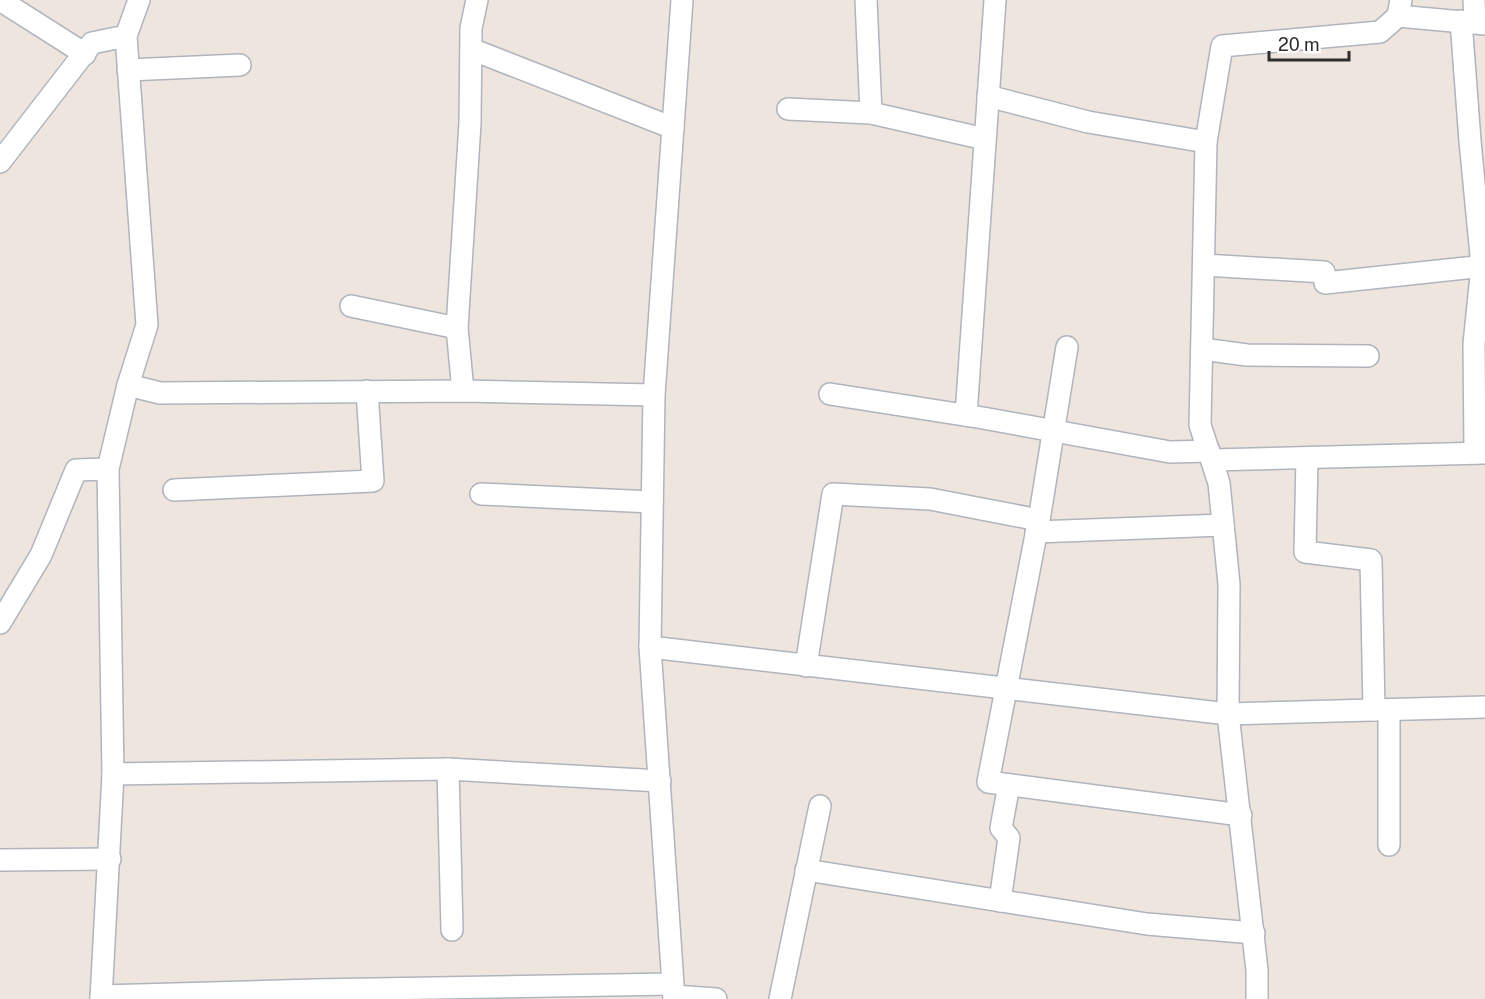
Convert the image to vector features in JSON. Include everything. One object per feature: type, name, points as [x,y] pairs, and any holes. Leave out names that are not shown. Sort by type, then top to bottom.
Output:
[{"type":"street","points":[[0,0],[85,54]]},
{"type":"street","points":[[139,0],[126,36],[147,325],[128,385],[108,470],[113,774],[101,997],[673,993],[716,999]]},
{"type":"street","points":[[463,391],[458,328],[470,123],[471,28],[477,0]]},
{"type":"street","points":[[673,993],[650,647],[654,395],[682,0]]},
{"type":"street","points":[[866,0],[871,113]]},
{"type":"street","points":[[966,415],[995,0]]},
{"type":"street","points":[[830,393],[1170,452],[1307,458],[1480,453],[1474,344],[1484,266],[1470,141],[1474,0]]},
{"type":"street","points":[[1257,999],[1254,933],[1228,714],[1229,584],[1219,483],[1200,425],[1206,141],[1222,46],[1380,32],[1399,8],[1473,22]]},
{"type":"street","points":[[0,162],[92,43],[126,36]]},
{"type":"street","points":[[471,49],[673,128]]},
{"type":"street","points":[[128,70],[240,65]]},
{"type":"street","points":[[988,96],[1088,122],[1206,141]]},
{"type":"street","points":[[788,109],[871,113],[985,139]]},
{"type":"street","points":[[1204,265],[1324,272],[1325,283],[1484,266]]},
{"type":"street","points":[[351,306],[458,328]]},
{"type":"street","points":[[1067,346],[1038,526],[988,782],[1241,815]]},
{"type":"street","points":[[1202,349],[1247,355],[1368,356]]},
{"type":"street","points":[[128,385],[160,393],[463,391],[654,395]]},
{"type":"street","points":[[174,490],[373,481],[367,391]]},
{"type":"street","points":[[1307,458],[1305,552],[1371,560],[1389,845]]},
{"type":"street","points":[[0,623],[41,555],[76,470],[108,470]]},
{"type":"street","points":[[481,494],[652,502]]},
{"type":"street","points":[[806,666],[833,494],[930,499],[1038,526],[1223,525]]},
{"type":"street","points":[[650,647],[1228,714],[1485,707]]},
{"type":"street","points":[[113,774],[448,769],[660,781]]},
{"type":"street","points":[[448,769],[452,930]]},
{"type":"street","points":[[1000,901],[1009,838],[1001,828],[1009,785]]},
{"type":"street","points":[[780,999],[819,806]]},
{"type":"street","points":[[0,860],[110,859]]},
{"type":"street","points":[[806,870],[1147,924],[1254,933]]}]
